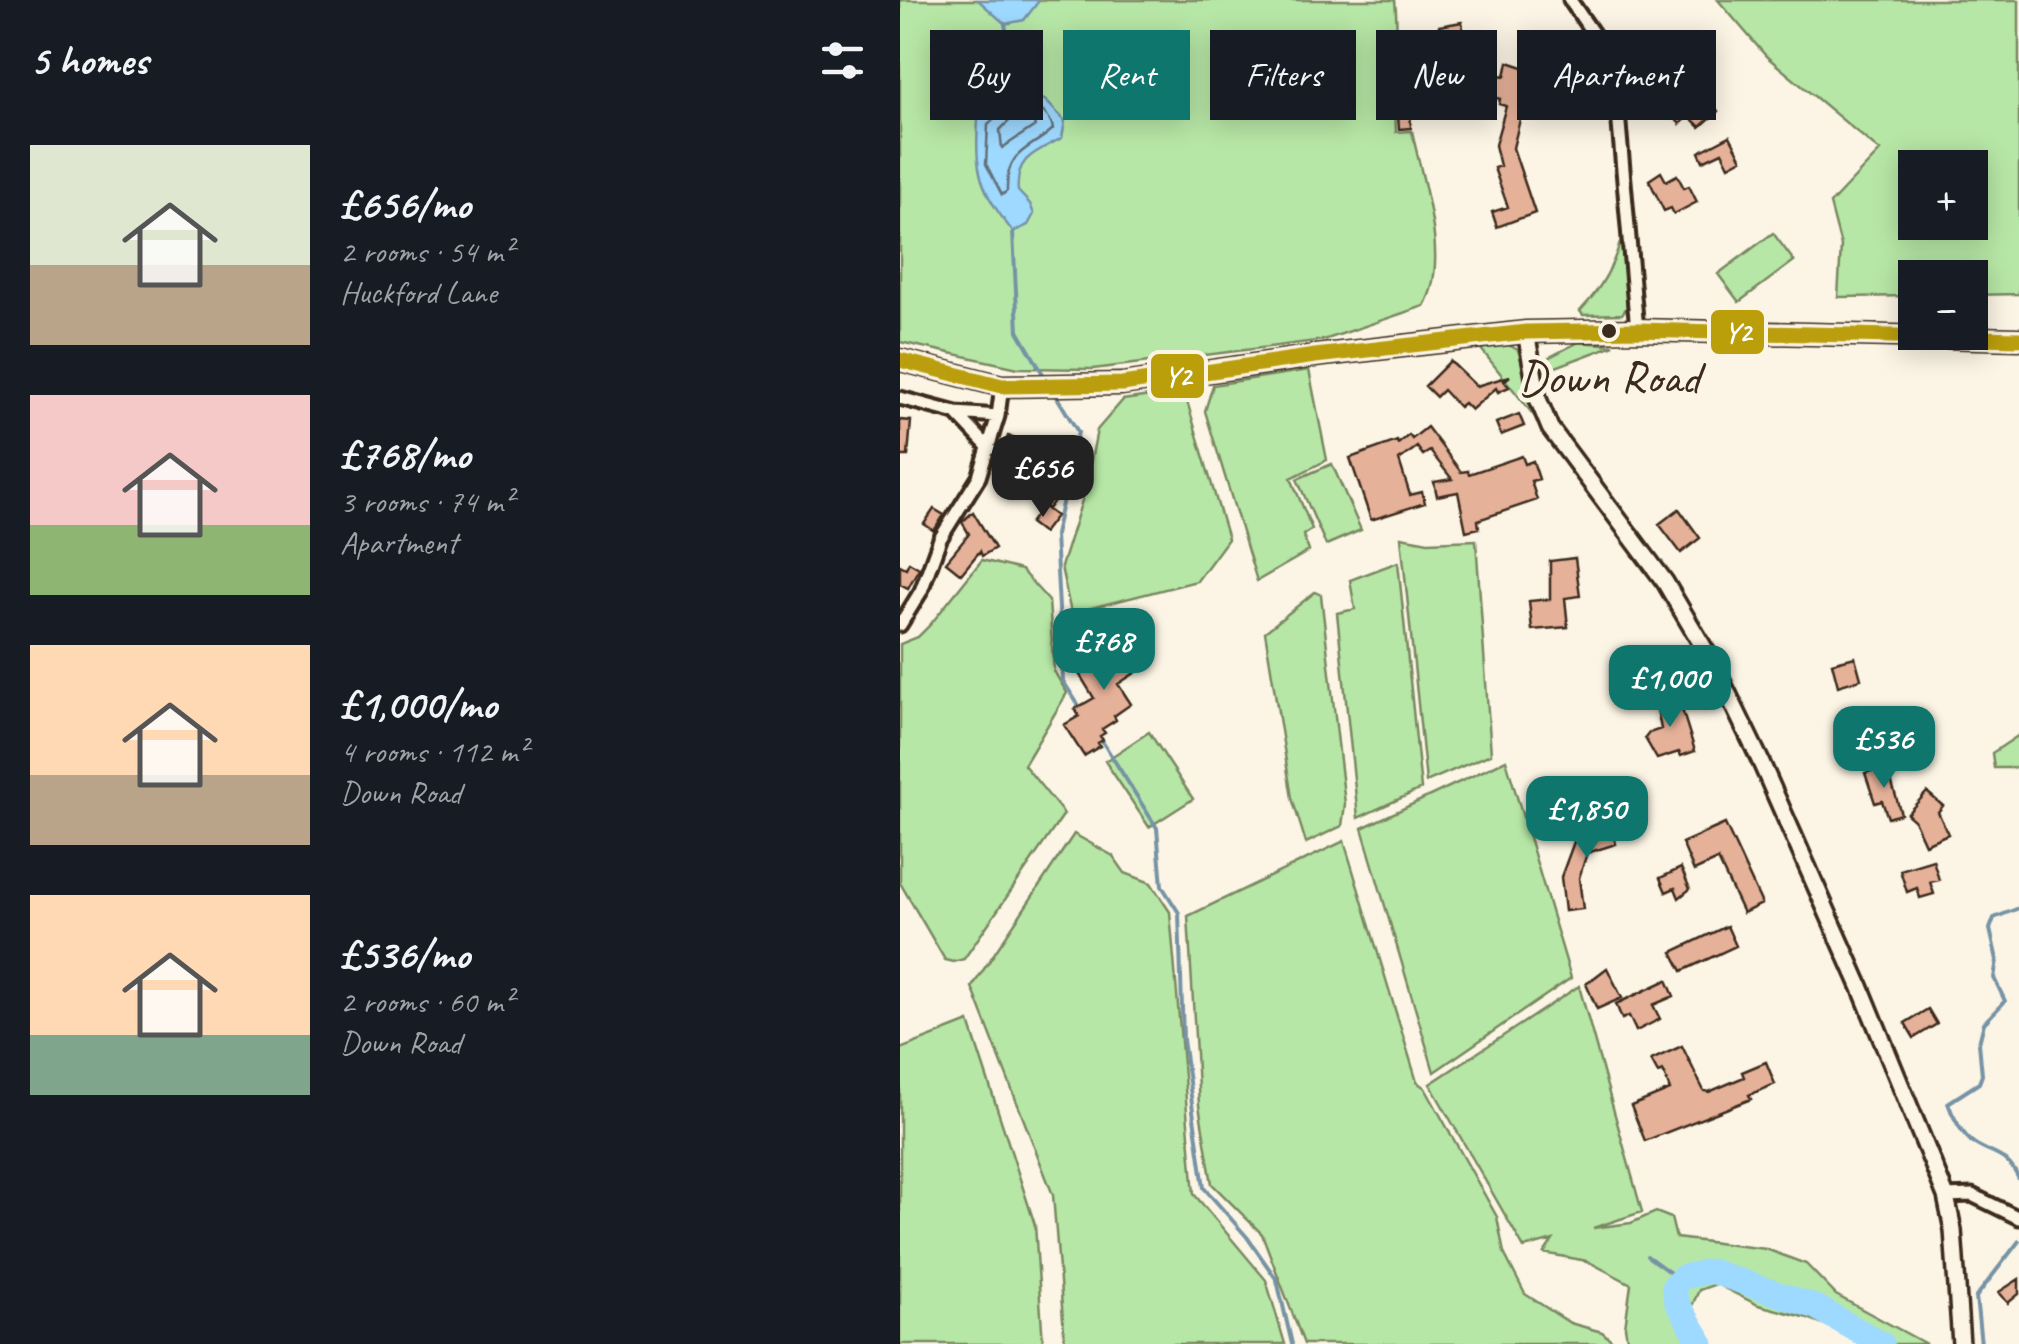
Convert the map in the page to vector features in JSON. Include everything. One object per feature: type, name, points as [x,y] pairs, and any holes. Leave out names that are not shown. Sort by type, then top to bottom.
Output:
[{"type":"main road","points":[[900,360],[1002,386],[1122,384],[1316,356],[1526,332],[1637,330],[2019,339]]},
{"type":"street","points":[[1570,0],[1618,74],[1637,330]]},
{"type":"street","points":[[1526,332],[1538,399],[1550,428],[1664,582],[1714,665],[1860,986],[1946,1196],[1953,1230],[1962,1344]]},
{"type":"street","points":[[900,625],[921,591],[940,539],[979,478],[990,449],[1002,386]]},
{"type":"street","points":[[900,398],[956,413],[998,416]]},
{"type":"street","points":[[956,413],[990,449]]},
{"type":"street","points":[[1946,1196],[1972,1195],[2018,1217]]},
{"type":"green space","points":[[900,0],[1395,0],[1397,30],[1376,30],[1376,120],[1396,120],[1396,132],[1412,131],[1435,244],[1432,287],[1424,306],[1324,340],[1093,369],[1018,368],[900,342]]},
{"type":"green space","points":[[1718,0],[2019,0],[2019,294],[1988,295],[1988,260],[1898,260],[1898,296],[1838,297],[1841,246],[1830,204],[1880,151],[1766,56]]},
{"type":"green space","points":[[1623,233],[1630,303],[1622,314],[1583,315],[1580,311],[1607,275]]},
{"type":"green space","points":[[1773,233],[1794,261],[1739,302],[1718,274]]},
{"type":"green space","points":[[1579,342],[1614,345],[1540,373],[1540,362]]},
{"type":"green space","points":[[1505,343],[1518,350],[1539,422],[1477,344]]},
{"type":"green space","points":[[1309,370],[1327,460],[1291,478],[1312,529],[1303,535],[1309,551],[1257,581],[1205,411],[1213,385]]},
{"type":"green space","points":[[1184,391],[1228,539],[1197,581],[1071,613],[1061,567],[1085,491],[1097,430],[1123,400]]},
{"type":"green space","points":[[1332,464],[1361,530],[1326,545],[1297,479]]},
{"type":"green space","points":[[1401,537],[1428,542],[1476,540],[1491,754],[1426,782]]},
{"type":"green space","points":[[982,560],[1021,570],[1049,601],[1054,671],[1067,693],[1024,765],[1064,814],[964,959],[953,962],[945,960],[900,883],[900,644],[918,637],[930,625]]},
{"type":"green space","points":[[1398,562],[1421,789],[1358,818],[1337,613],[1355,609],[1350,580]]},
{"type":"green space","points":[[1315,592],[1321,595],[1345,804],[1342,826],[1306,843],[1292,798],[1265,632]]},
{"type":"green space","points":[[1149,732],[1193,799],[1149,827],[1105,761]]},
{"type":"green space","points":[[2019,735],[2019,768],[1994,768],[1992,753]]},
{"type":"green space","points":[[1506,760],[1571,978],[1434,1072],[1362,828]]},
{"type":"green space","points":[[1074,834],[1113,856],[1125,873],[1151,883],[1170,912],[1194,1194],[1266,1280],[1285,1344],[1065,1344],[1053,1195],[972,987]]},
{"type":"green space","points":[[1344,841],[1417,1082],[1425,1088],[1497,1217],[1504,1253],[1525,1294],[1570,1323],[1602,1332],[1616,1344],[1304,1344],[1262,1234],[1212,1184],[1199,1105],[1188,916]]},
{"type":"green space","points":[[1579,986],[1642,1212],[1593,1228],[1631,1223],[1656,1212],[1671,1218],[1676,1238],[1766,1249],[1806,1264],[1836,1295],[1926,1344],[1874,1344],[1808,1318],[1758,1305],[1716,1284],[1699,1290],[1692,1306],[1712,1344],[1628,1344],[1625,1327],[1631,1284],[1587,1261],[1544,1253],[1553,1240],[1524,1248],[1430,1084]]},
{"type":"green space","points":[[969,1022],[1035,1225],[1043,1344],[900,1344],[900,1049]]},
{"type":"water","points":[[978,0],[1038,2],[1024,20],[1005,24]]},
{"type":"water","points":[[1043,99],[1065,121],[1062,138],[1029,157],[1020,170],[1018,191],[1034,214],[1028,225],[1013,232],[993,203],[979,167],[978,120],[1043,120]]},
{"type":"building","points":[[1462,22],[1463,30],[1440,30],[1439,26]]},
{"type":"building","points":[[1508,62],[1517,65],[1520,120],[1513,148],[1535,213],[1497,227],[1492,212],[1508,207],[1494,168],[1500,166],[1495,145],[1506,106],[1499,104],[1497,98],[1497,75],[1505,76]]},
{"type":"building","points":[[1398,120],[1411,120],[1411,128],[1399,129]]},
{"type":"building","points":[[1730,136],[1742,159],[1729,166],[1722,152],[1703,161],[1699,152]]},
{"type":"building","points":[[1661,172],[1666,181],[1677,175],[1684,188],[1689,186],[1697,202],[1674,214],[1671,208],[1664,211],[1649,180]]},
{"type":"building","points":[[1450,361],[1476,386],[1510,376],[1504,381],[1509,387],[1498,392],[1496,388],[1471,410],[1464,403],[1459,407],[1443,390],[1436,397],[1425,386]]},
{"type":"building","points":[[1519,414],[1524,426],[1501,435],[1496,423]]},
{"type":"building","points":[[900,420],[911,421],[908,456],[900,456]]},
{"type":"building","points":[[1427,427],[1461,472],[1469,474],[1522,456],[1525,464],[1533,461],[1539,479],[1531,481],[1537,500],[1478,520],[1479,528],[1466,531],[1458,492],[1437,496],[1434,482],[1452,479],[1430,451],[1423,455],[1417,447],[1399,460],[1410,495],[1422,492],[1425,503],[1371,520],[1350,458],[1397,441],[1398,444],[1409,435],[1412,439]]},
{"type":"building","points":[[1008,436],[1025,442],[1019,459],[1002,452]]},
{"type":"building","points":[[1040,474],[1056,487],[1048,496],[1054,501],[1048,509],[1026,492]]},
{"type":"building","points":[[1043,506],[1056,516],[1043,533],[1030,523]]},
{"type":"building","points":[[934,509],[944,515],[934,531],[924,524]]},
{"type":"building","points":[[1679,509],[1700,538],[1681,553],[1659,524]]},
{"type":"building","points":[[973,512],[995,548],[982,556],[980,551],[961,574],[946,562],[969,534],[962,522]]},
{"type":"building","points":[[1575,558],[1580,596],[1565,598],[1568,627],[1532,630],[1529,601],[1550,599],[1550,561]]},
{"type":"building","points":[[909,562],[919,568],[908,588],[900,584],[900,565],[906,568]]},
{"type":"building","points":[[1126,637],[1144,667],[1118,684],[1131,704],[1102,729],[1105,733],[1100,736],[1100,746],[1084,756],[1064,725],[1079,716],[1075,709],[1094,698],[1078,672],[1102,657],[1096,648]]},
{"type":"building","points":[[1855,657],[1861,679],[1838,686],[1832,663]]},
{"type":"building","points":[[1670,694],[1672,702],[1679,700],[1695,751],[1657,759],[1645,738],[1661,729],[1655,699]]},
{"type":"building","points":[[1887,766],[1901,814],[1888,818],[1882,801],[1875,803],[1865,773]]},
{"type":"building","points":[[1927,792],[1943,806],[1938,812],[1948,834],[1925,844],[1907,814]]},
{"type":"building","points":[[1635,820],[1638,830],[1614,838],[1616,844],[1587,853],[1579,878],[1583,909],[1565,911],[1561,877],[1575,839]]},
{"type":"building","points":[[1725,824],[1762,904],[1743,913],[1718,860],[1694,871],[1682,843]]},
{"type":"building","points":[[1933,860],[1939,880],[1930,882],[1934,894],[1920,898],[1917,888],[1907,892],[1900,870]]},
{"type":"building","points":[[1681,868],[1690,889],[1679,898],[1675,888],[1666,892],[1660,878]]},
{"type":"building","points":[[1727,926],[1736,946],[1682,971],[1672,952]]},
{"type":"building","points":[[1607,968],[1622,998],[1597,1009],[1586,984]]},
{"type":"building","points":[[1667,980],[1674,996],[1653,1005],[1660,1019],[1636,1031],[1629,1016],[1622,1019],[1616,1004]]},
{"type":"building","points":[[1928,1009],[1937,1024],[1914,1038],[1905,1023]]},
{"type":"building","points":[[1682,1046],[1704,1091],[1744,1077],[1742,1072],[1766,1062],[1775,1084],[1749,1095],[1751,1099],[1645,1141],[1631,1106],[1670,1090],[1663,1071],[1658,1073],[1651,1060]]},
{"type":"building","points":[[2019,1279],[2019,1294],[2008,1303],[1999,1292]]},
{"type":"waterway","points":[[1005,24],[1006,30]]},
{"type":"waterway","points":[[1013,232],[1018,331],[1043,374]]},
{"type":"waterway","points":[[1057,397],[1078,432],[1055,535],[1063,681],[1081,709]]},
{"type":"waterway","points":[[1100,738],[1157,828],[1162,886],[1179,913],[1183,1040],[1204,1188],[1247,1237],[1277,1280],[1292,1344]]},
{"type":"waterway","points":[[2019,908],[1994,918],[1990,929],[1997,960],[1994,978],[2005,1001],[1984,1023],[1979,1043],[1982,1075],[1979,1083],[1948,1103],[1966,1136],[2005,1160],[2019,1179]]},
{"type":"waterway","points":[[1981,1344],[1976,1297],[2019,1241]]},
{"type":"waterway","points":[[1647,1256],[1680,1280]]},
{"type":"waterway","points":[[1702,1344],[1676,1301],[1674,1286],[1683,1277],[1711,1271],[1816,1307],[1882,1344]]},
{"type":"transit line","name":"Y2","points":[[900,360],[1002,386],[1122,384],[1315,356],[1526,332],[1637,330],[2019,339]]},
{"type":"place","name":"Down Road","points":[[1609,331]]}]
